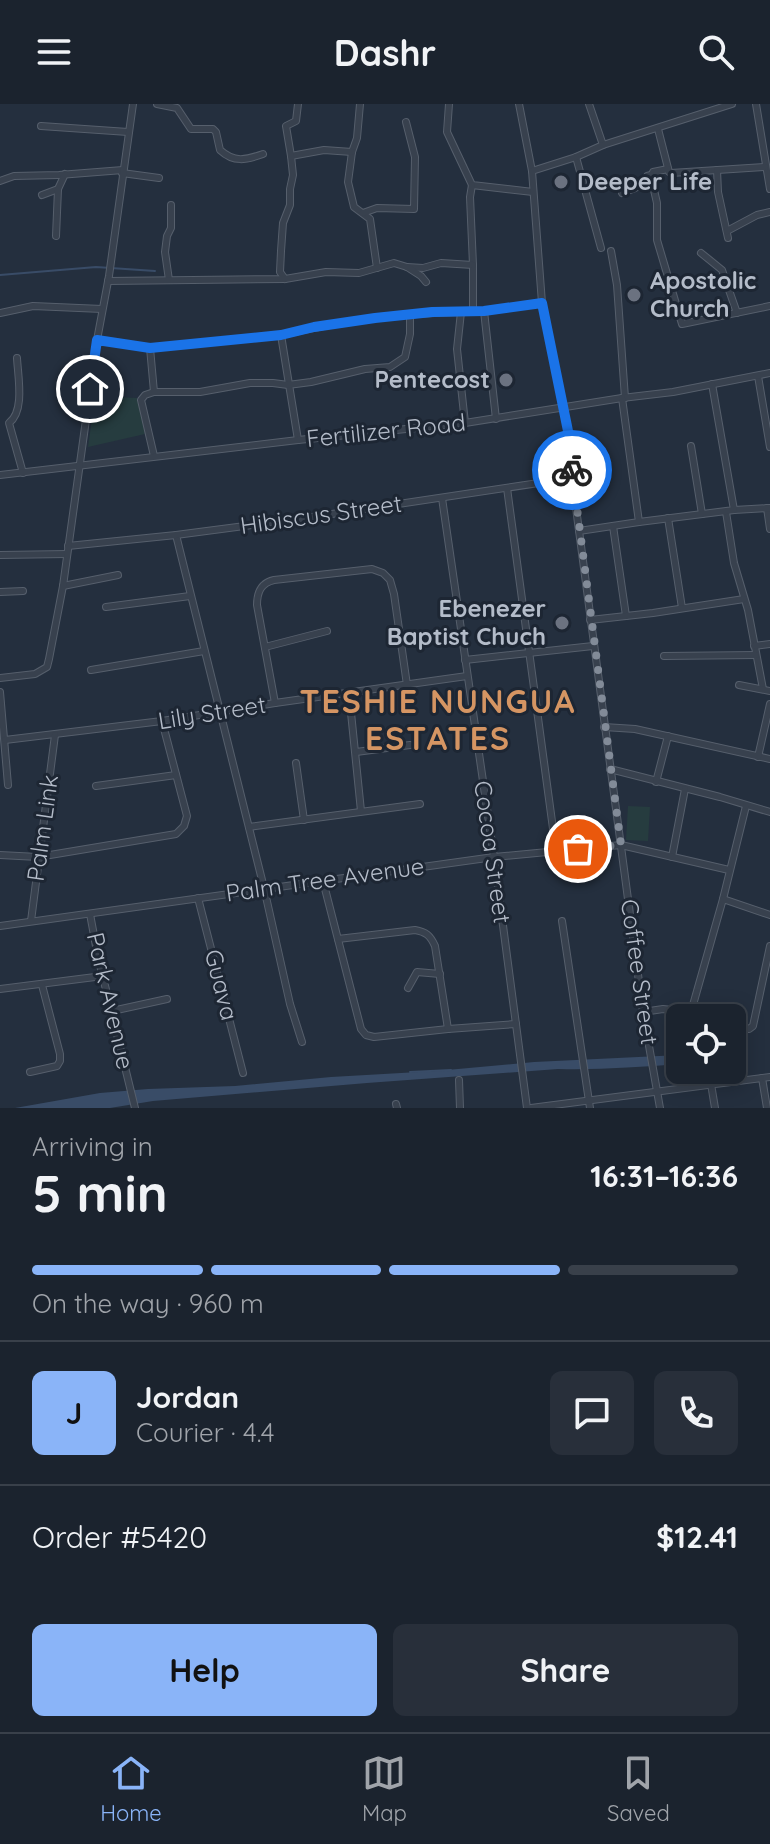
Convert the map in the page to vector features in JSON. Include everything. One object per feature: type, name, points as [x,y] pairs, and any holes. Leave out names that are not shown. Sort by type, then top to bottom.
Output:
[{"type":"street","points":[[0,678],[35,674],[47,667],[63,586],[133,104]]},
{"type":"street","points":[[157,104],[177,108],[191,129],[213,129],[220,150],[234,159],[249,159],[263,154]]},
{"type":"street","points":[[285,279],[280,272],[283,223],[290,205],[293,175],[286,126],[296,121],[298,104]]},
{"type":"street","points":[[360,104],[348,182],[354,207],[370,219],[377,268]]},
{"type":"street","points":[[449,104],[447,132],[472,185],[473,310]]},
{"type":"street","name":"Coffee Street","points":[[519,104],[532,171],[542,303],[568,431],[604,727],[643,1012],[660,1108]]},
{"type":"street","points":[[589,104],[603,145]]},
{"type":"street","points":[[532,171],[732,104]]},
{"type":"street","points":[[756,104],[770,189]]},
{"type":"street","points":[[363,213],[377,208],[414,209],[415,157],[406,122]]},
{"type":"street","points":[[41,126],[128,132]]},
{"type":"street","points":[[658,129],[671,173],[717,170],[767,172]]},
{"type":"street","points":[[291,156],[324,150],[352,152]]},
{"type":"street","points":[[576,157],[601,248]]},
{"type":"street","points":[[622,193],[640,186],[653,172],[668,169]]},
{"type":"street","points":[[717,170],[718,192],[727,234],[757,215],[770,212]]},
{"type":"street","points":[[0,181],[14,176],[122,171],[159,178]]},
{"type":"street","points":[[56,236],[58,189],[65,174]]},
{"type":"street","points":[[651,175],[657,203],[657,240],[682,324],[770,306]]},
{"type":"street","points":[[472,185],[533,192]]},
{"type":"street","points":[[42,195],[58,189]]},
{"type":"street","points":[[169,280],[165,252],[171,228],[171,205]]},
{"type":"street","points":[[611,251],[616,280],[623,398],[639,522]]},
{"type":"street","points":[[701,253],[722,270],[737,313]]},
{"type":"street","points":[[109,278],[285,279],[326,272],[359,273],[394,263],[423,268],[441,263],[473,265]]},
{"type":"street","points":[[407,267],[426,282]]},
{"type":"street","points":[[97,340],[150,348],[281,335],[349,321],[410,314],[484,311],[542,303]]},
{"type":"street","points":[[0,313],[33,306],[102,309]]},
{"type":"street","points":[[484,311],[496,419]]},
{"type":"street","points":[[461,312],[457,349],[465,423]]},
{"type":"street","points":[[154,456],[141,400],[145,395],[154,392],[200,392],[250,383],[288,385],[390,367],[405,357],[410,314]]},
{"type":"street","points":[[281,335],[298,440]]},
{"type":"street","points":[[150,348],[154,392]]},
{"type":"street","points":[[0,424],[9,423],[19,408],[17,358]]},
{"type":"street","name":"Fertilizer Road","points":[[0,475],[496,419],[673,392],[770,373]]},
{"type":"street","points":[[758,376],[770,447]]},
{"type":"street","points":[[712,384],[734,510]]},
{"type":"street","points":[[9,423],[23,473]]},
{"type":"street","points":[[691,446],[702,514]]},
{"type":"street","name":"Hibiscus Street","points":[[68,546],[176,535],[572,478]]},
{"type":"street","points":[[507,488],[556,851]]},
{"type":"street","name":"Cocoa Street","points":[[442,498],[529,1108]]},
{"type":"street","points":[[579,531],[768,508],[770,529]]},
{"type":"street","points":[[726,512],[734,563],[767,690],[739,685]]},
{"type":"street","points":[[668,518],[682,608]]},
{"type":"street","points":[[613,526],[626,616]]},
{"type":"street","points":[[176,535],[290,1004],[302,1042]]},
{"type":"street","points":[[0,555],[67,554]]},
{"type":"street","points":[[275,703],[257,605],[261,587],[268,582],[372,569],[383,573],[390,580],[394,594],[407,685]]},
{"type":"street","points":[[63,586],[118,575]]},
{"type":"street","points":[[0,592],[23,591]]},
{"type":"street","points":[[106,607],[190,596]]},
{"type":"street","points":[[590,620],[744,599]]},
{"type":"street","points":[[265,647],[327,631]]},
{"type":"street","points":[[754,646],[770,644]]},
{"type":"street","points":[[465,660],[593,646]]},
{"type":"street","points":[[91,670],[204,651]]},
{"type":"street","points":[[664,656],[756,655]]},
{"type":"street","name":"Lily Street","points":[[5,740],[162,721],[467,676]]},
{"type":"street","points":[[0,692],[8,785]]},
{"type":"street","points":[[349,693],[361,811]]},
{"type":"street","points":[[758,757],[770,704]]},
{"type":"street","points":[[0,855],[38,857],[176,834],[184,826],[187,816],[162,721]]},
{"type":"street","points":[[604,727],[623,727],[770,759]]},
{"type":"street","name":"Palm Link","points":[[31,921],[55,735]]},
{"type":"street","points":[[656,782],[668,736]]},
{"type":"street","points":[[356,752],[410,745]]},
{"type":"street","points":[[296,763],[304,820]]},
{"type":"street","points":[[610,769],[770,812]]},
{"type":"street","points":[[96,786],[176,775]]},
{"type":"street","points":[[672,857],[685,789]]},
{"type":"street","points":[[249,827],[420,804]]},
{"type":"street","points":[[693,1004],[746,806]]},
{"type":"street","name":"Palm Tree Avenue","points":[[0,926],[494,857],[621,845],[729,870]]},
{"type":"street","points":[[323,881],[361,1029],[366,1035],[374,1037],[516,1024]]},
{"type":"street","name":"Guava","points":[[198,898],[243,1073]]},
{"type":"street","points":[[723,899],[770,915]]},
{"type":"street","name":"Park Avenue","points":[[90,914],[135,1107]]},
{"type":"street","points":[[562,921],[590,1104]]},
{"type":"street","points":[[338,939],[415,930],[431,936],[448,1029]]},
{"type":"street","points":[[746,1028],[753,1026],[770,946]]},
{"type":"street","points":[[408,988],[417,972],[440,974]]},
{"type":"street","points":[[0,989],[103,976]]},
{"type":"street","points":[[30,1072],[57,1066],[60,1061],[42,985]]},
{"type":"street","points":[[112,1011],[167,999]]},
{"type":"street","points":[[643,1012],[666,1009]]},
{"type":"street","points":[[746,1080],[766,1078],[767,1108]]},
{"type":"street","points":[[459,1080],[460,1108]]},
{"type":"street","points":[[529,1108],[590,1104],[711,1084],[715,1108]]},
{"type":"green space","points":[[95,396],[137,398],[145,434],[88,447]]},
{"type":"green space","points":[[628,806],[650,807],[648,841],[626,840]]},
{"type":"water","points":[[666,1056],[666,1065],[558,1069],[367,1083],[153,1101],[110,1108],[15,1108],[100,1093],[235,1086],[534,1062]]},
{"type":"waterway","points":[[0,275],[96,267],[155,271]]},
{"type":"waterway","points":[[410,1072],[451,1070]]},
{"type":"way so far","points":[[572,470],[621,845],[578,849]]},
{"type":"place","name":"Deeper Life","points":[[561,182]]},
{"type":"place","name":"Apostolic Church","points":[[634,295]]},
{"type":"place","name":"Pentecost","points":[[506,380]]},
{"type":"place","name":"Ebenezer Baptist Chuch","points":[[562,623]]},
{"type":"district","name":"TESHIE NUNGUA ESTATES","points":[[438,720]]},
{"type":"route","points":[[90,389],[97,340],[150,348],[281,335],[375,318],[484,311],[542,303],[568,431],[572,470]]}]
